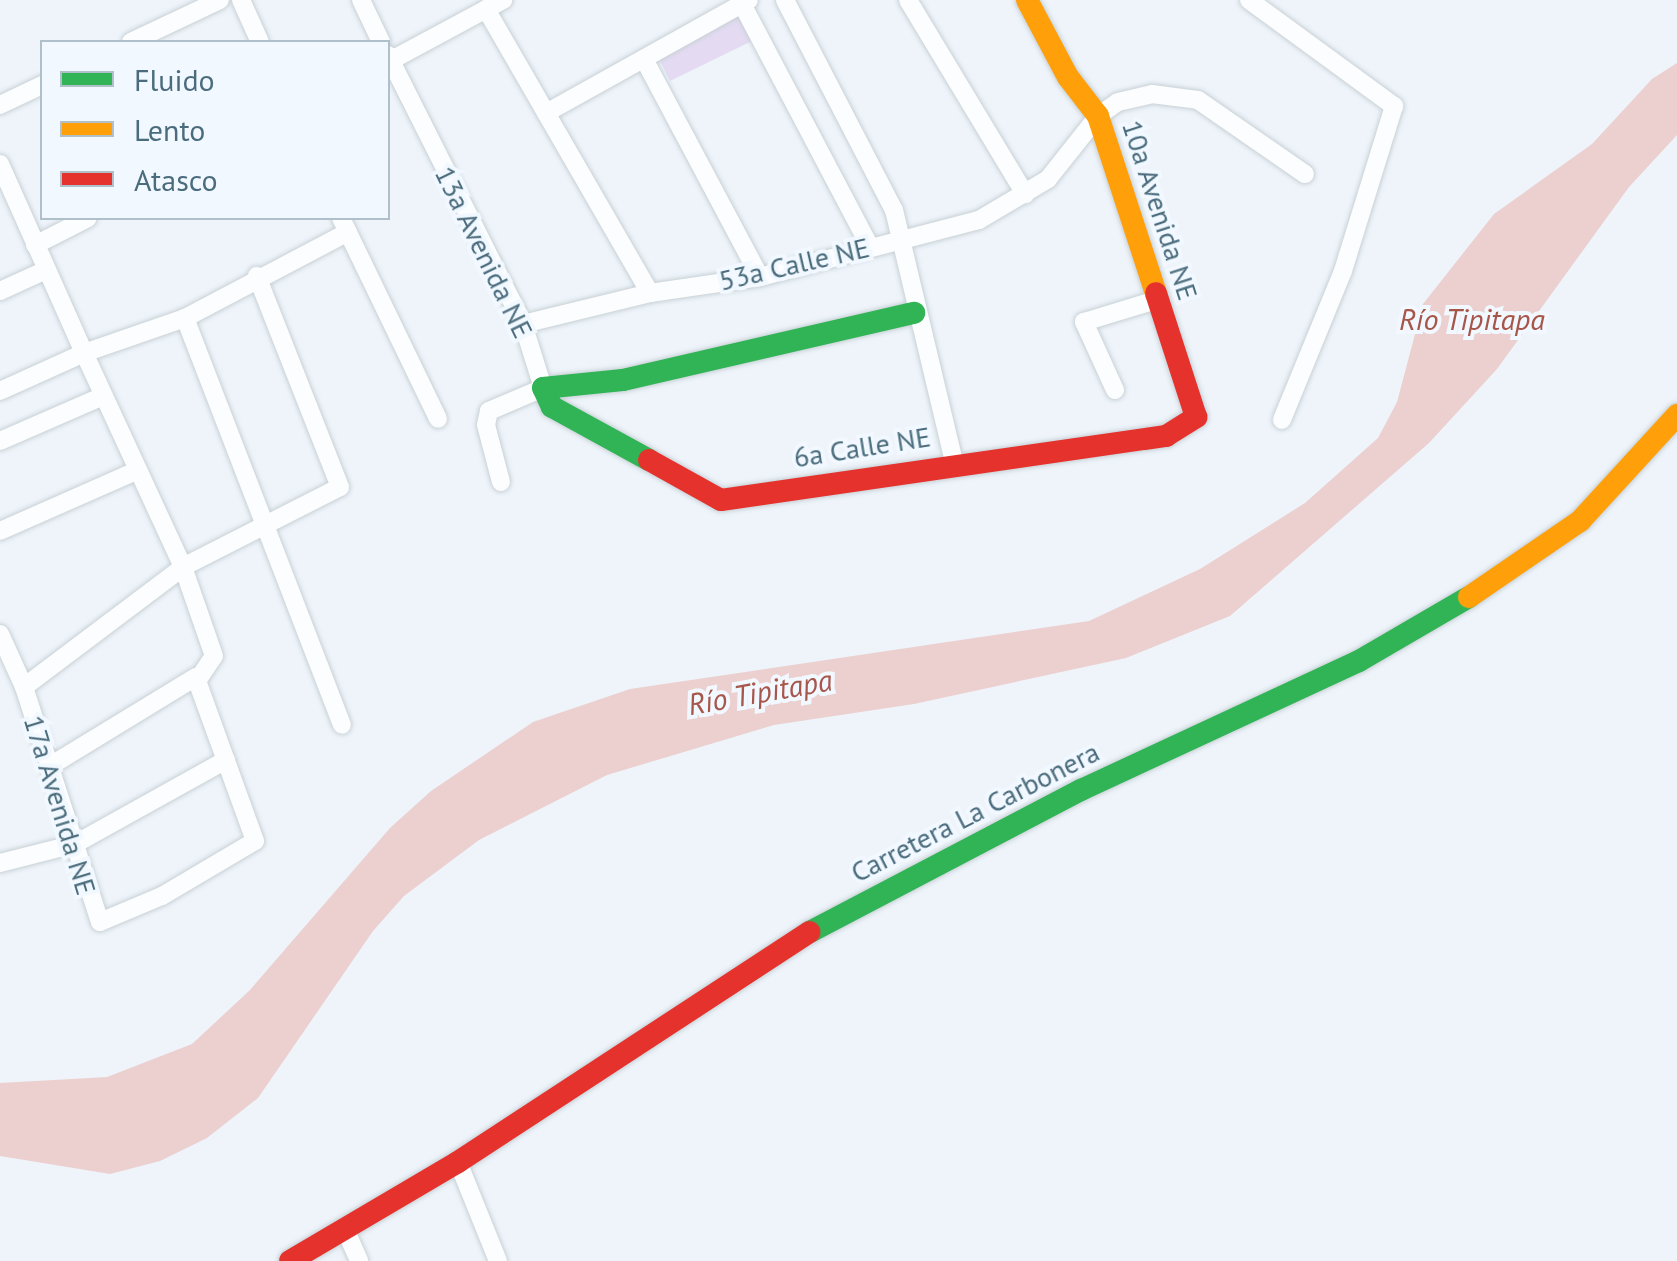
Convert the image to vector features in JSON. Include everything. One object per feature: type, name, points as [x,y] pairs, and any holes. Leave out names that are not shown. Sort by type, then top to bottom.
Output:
[{"type":"street","points":[[136,40],[220,0]]},
{"type":"street","points":[[242,0],[259,40]]},
{"type":"street","points":[[360,0],[380,40]]},
{"type":"street","points":[[390,58],[503,0]]},
{"type":"street","points":[[785,0],[904,240],[914,313],[954,462]]},
{"type":"street","points":[[908,0],[1025,194]]},
{"type":"street","name":"10a Avenida NE","points":[[1027,0],[1068,77],[1098,116],[1156,300],[1193,394]]},
{"type":"street","points":[[1250,0],[1394,106],[1338,287],[1282,420]]},
{"type":"street","points":[[546,112],[746,2],[868,246]]},
{"type":"street","points":[[486,9],[650,293]]},
{"type":"street","points":[[644,58],[760,278]]},
{"type":"street","name":"13a Avenida NE","points":[[390,61],[522,324],[543,388]]},
{"type":"street","points":[[0,106],[40,86]]},
{"type":"street","points":[[1098,116],[1118,102],[1152,94],[1198,100],[1305,174]]},
{"type":"street","name":"53a Calle NE","points":[[522,324],[650,293],[760,278],[868,246],[904,240],[1004,207],[1048,179],[1098,116]]},
{"type":"street","points":[[0,164],[8,207],[35,246],[183,567],[214,656],[196,677],[50,766]]},
{"type":"street","points":[[35,246],[84,220]]},
{"type":"street","points":[[0,391],[84,353],[185,318],[345,225],[438,420]]},
{"type":"street","points":[[0,291],[46,270]]},
{"type":"street","points":[[24,687],[183,567],[340,487],[256,276]]},
{"type":"street","points":[[1115,390],[1084,322],[1156,300]]},
{"type":"street","points":[[501,482],[486,425],[489,410],[543,388],[622,380],[914,313]]},
{"type":"street","points":[[185,318],[342,726]]},
{"type":"street","name":"6a Calle NE","points":[[543,388],[552,408],[721,500],[954,462],[1166,436],[1196,417],[1193,394]]},
{"type":"street","points":[[0,442],[103,396]]},
{"type":"street","name":"Carretera La Carbonera","points":[[290,1261],[458,1162],[801,937],[1081,790],[1359,662],[1480,592],[1580,522],[1677,415]]},
{"type":"street","points":[[0,530],[136,471]]},
{"type":"street","name":"17a Avenida NE","points":[[0,634],[24,687],[100,922],[162,896],[255,841],[226,760]]},
{"type":"street","points":[[0,863],[75,844],[226,760],[196,677]]},
{"type":"street","points":[[458,1162],[498,1261]]},
{"type":"street","points":[[345,1228],[358,1261]]},
{"type":"shaded area","points":[[739,12],[752,41],[670,81],[658,57]]},
{"type":"water","name":"Río Tipitapa","points":[[1677,63],[1677,135],[1629,187],[1497,369],[1429,443],[1230,616],[1126,658],[914,704],[774,725],[607,775],[479,840],[404,896],[373,931],[258,1098],[207,1138],[160,1161],[110,1174],[0,1156],[0,1083],[107,1077],[192,1044],[250,990],[390,828],[431,791],[533,722],[630,689],[1089,621],[1200,569],[1305,503],[1378,438],[1397,402],[1423,304],[1494,214],[1592,144],[1652,79]]},
{"type":"traffic: fast","points":[[649,460],[552,407],[543,388],[623,380],[914,313]]},
{"type":"traffic: fast","points":[[810,932],[1081,790],[1359,661],[1469,597]]},
{"type":"traffic: slow","points":[[1027,0],[1068,77],[1098,116],[1156,293]]},
{"type":"traffic: slow","points":[[1469,597],[1580,521],[1677,415]]},
{"type":"traffic: jam","points":[[649,460],[721,500],[1166,436],[1196,417],[1156,293]]},
{"type":"traffic: jam","points":[[290,1261],[458,1162],[810,932]]}]
